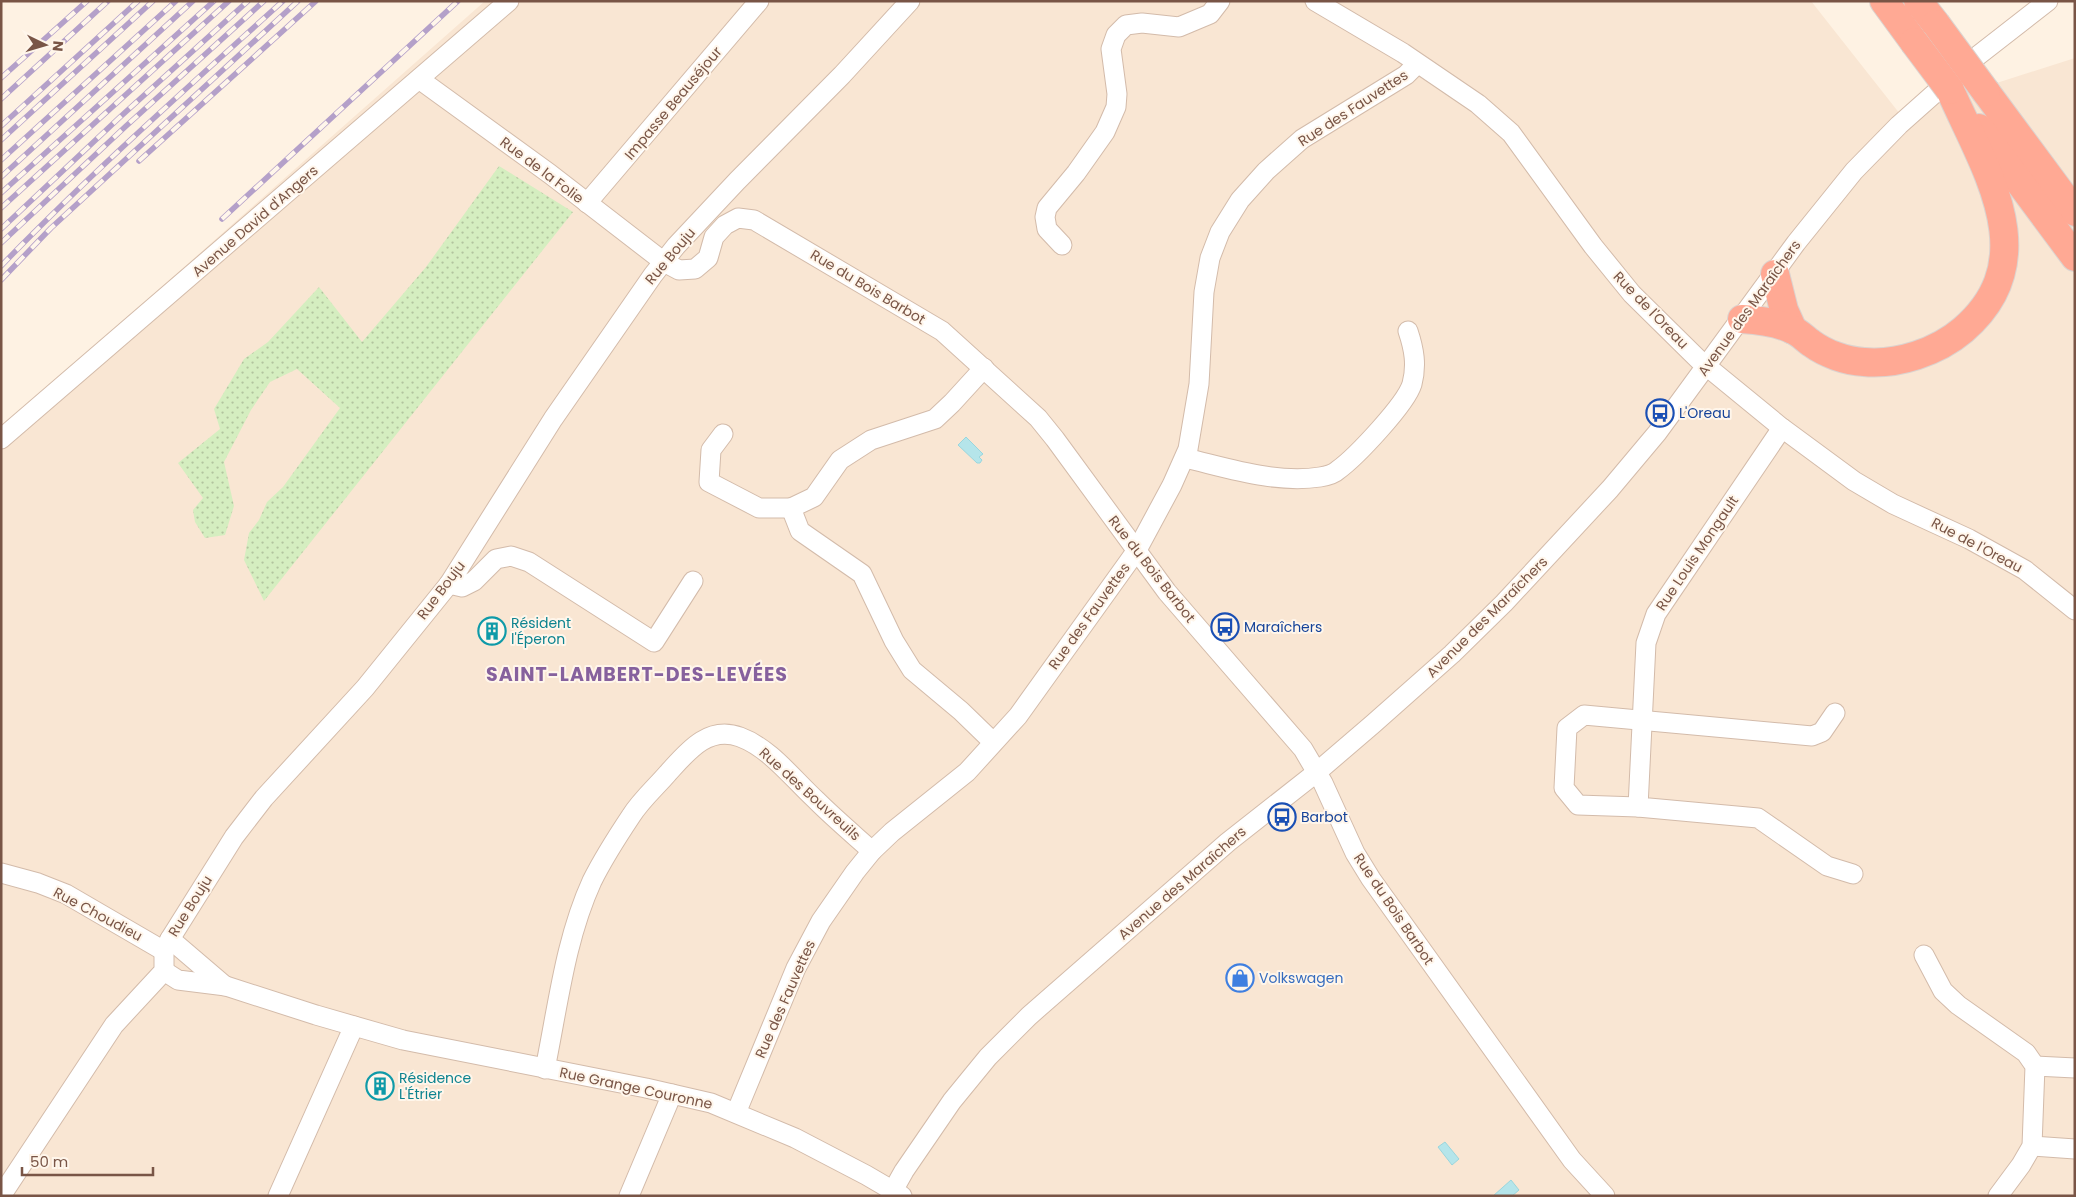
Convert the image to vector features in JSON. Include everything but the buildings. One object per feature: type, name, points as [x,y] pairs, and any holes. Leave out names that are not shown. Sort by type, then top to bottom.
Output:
[{"type":"highway","points":[[1884,1],[1958,104],[2075,257]]},
{"type":"highway","points":[[1918,1],[2075,212]]},
{"type":"highway","points":[[1742,319],[1774,323],[1794,330],[1813,345],[1834,356],[1864,362],[1896,360],[1934,348],[1955,337],[1977,318],[1994,292],[2003,262],[2005,232],[1999,202],[1958,104]]},
{"type":"highway","points":[[1775,274],[1784,310],[1794,330]]},
{"type":"street","name":"Avenue David d'Angers","points":[[1,439],[509,1]]},
{"type":"street","name":"Impasse Beauséjour","points":[[587,204],[759,1]]},
{"type":"street","name":"Rue Bouju","points":[[164,971],[167,945],[234,836],[264,798],[365,688],[449,584],[554,419],[646,283],[737,181],[842,75],[910,1]]},
{"type":"street","points":[[1062,245],[1046,229],[1045,217],[1047,208],[1076,173],[1105,132],[1116,107],[1117,94],[1111,49],[1116,35],[1126,25],[1142,23],[1179,27],[1210,14],[1220,1]]},
{"type":"street","name":"Rue de l'Oreau","points":[[1315,1],[1403,53],[1478,104],[1511,134],[1593,246],[1627,287],[1706,366],[1782,428],[1854,481],[1893,504],[1969,539],[2025,570],[2075,610]]},
{"type":"street","name":"Avenue des Maraîchers","points":[[895,1194],[904,1171],[952,1101],[988,1057],[1029,1016],[1228,842],[1317,772],[1452,654],[1548,558],[1658,433],[1821,210],[1854,171],[1899,125],[1971,61],[2048,1]]},
{"type":"street","name":"Rue des Fauvettes","points":[[736,1113],[796,968],[821,922],[872,851],[892,832],[967,772],[1018,716],[1137,550],[1185,458],[1199,384],[1204,292],[1210,258],[1225,224],[1240,200],[1259,178],[1302,139],[1406,75],[1417,64]]},
{"type":"street","name":"Rue de la Folie","points":[[419,79],[664,262]]},
{"type":"street","name":"Rue du Bois Barbot","points":[[664,262],[679,270],[695,269],[708,258],[714,237],[725,225],[738,218],[754,220],[942,332],[1038,418],[1167,592],[1303,748],[1317,772],[1355,852],[1371,879],[1572,1160],[1606,1196]]},
{"type":"street","points":[[1185,458],[1236,470],[1292,478],[1322,477],[1337,471],[1387,421],[1404,401],[1411,385],[1415,364],[1414,347],[1408,331]]},
{"type":"street","points":[[723,434],[711,450],[709,482],[759,508],[791,508],[814,497],[840,460],[871,440],[935,419],[984,368]]},
{"type":"street","name":"Rue Louis Mongault","points":[[1638,807],[1646,643],[1656,614],[1782,428]]},
{"type":"street","points":[[791,508],[800,530],[862,574],[894,642],[912,670],[961,711],[993,742]]},
{"type":"street","points":[[449,584],[462,588],[474,581],[496,559],[511,556],[529,562],[654,642],[693,581]]},
{"type":"street","points":[[1835,713],[1822,732],[1812,736],[1584,715],[1568,728],[1564,788],[1578,806],[1638,807],[1758,818],[1828,866],[1853,874]]},
{"type":"street","name":"Rue des Bouvreuils","points":[[545,1069],[563,973],[573,936],[592,882],[631,815],[689,749],[702,739],[730,735],[752,743],[774,760],[872,851]]},
{"type":"street","name":"Rue Choudieu","points":[[1,873],[38,883],[66,894],[167,945]]},
{"type":"street","name":"Rue Grange Couronne","points":[[167,945],[226,986]]},
{"type":"street","points":[[1924,954],[1943,992],[1958,1005],[2026,1053],[2035,1066],[2032,1146],[2021,1165],[1998,1196]]},
{"type":"street","points":[[1,1196],[114,1025],[164,971]]},
{"type":"street","name":"Rue Grange Couronne","points":[[164,971],[178,980],[226,986],[403,1040],[711,1103],[796,1138],[895,1194]]},
{"type":"street","points":[[278,1196],[354,1026]]},
{"type":"street","points":[[2035,1066],[2075,1068]]},
{"type":"street","points":[[629,1196],[672,1094]]},
{"type":"street","points":[[2032,1146],[2075,1149]]},
{"type":"shaded area","points":[[485,1],[1811,1],[1900,114],[2075,58],[2075,1196],[1,1196],[1,429]]},
{"type":"green space","points":[[499,166],[573,212],[264,601],[244,560],[249,533],[259,520],[267,502],[283,487],[340,408],[297,369],[270,382],[251,410],[224,462],[234,506],[225,535],[205,538],[195,522],[193,510],[203,498],[178,463],[220,429],[214,409],[244,359],[268,342],[319,287],[362,342],[426,267]]},
{"type":"water","points":[[966,437],[983,454],[979,457],[982,460],[980,463],[977,463],[958,445]]},
{"type":"water","points":[[1445,1142],[1459,1159],[1452,1165],[1438,1147]]},
{"type":"water","points":[[1511,1180],[1519,1190],[1512,1196],[1493,1196]]},
{"type":"railway","points":[[1,78],[87,1]]},
{"type":"railway","points":[[1,99],[108,1]]},
{"type":"railway","points":[[1,126],[138,1]]},
{"type":"railway","points":[[1,140],[153,1]]},
{"type":"railway","points":[[1,160],[176,1]]},
{"type":"railway","points":[[1,177],[193,1]]},
{"type":"railway","points":[[1,193],[214,1]]},
{"type":"railway","points":[[1,208],[229,1]]},
{"type":"railway","points":[[1,229],[119,118],[248,1]]},
{"type":"railway","points":[[1,243],[264,1]]},
{"type":"railway","points":[[1,266],[104,164],[283,1]]},
{"type":"railway","points":[[1,280],[51,228],[298,1]]},
{"type":"railway","points":[[139,161],[316,1]]},
{"type":"railway","points":[[222,219],[458,1]]},
{"type":"place","name":"L'Oreau","points":[[1660,413]]},
{"type":"place","name":"Maraîchers","points":[[1225,627]]},
{"type":"place","name":"Résident l'Éperon","points":[[492,631]]},
{"type":"place","name":"Barbot","points":[[1282,817]]},
{"type":"place","name":"Volkswagen","points":[[1240,978]]},
{"type":"place","name":"Résidence L'Étrier","points":[[380,1086]]},
{"type":"district","name":"SAINT-LAMBERT-DES-LEVÉES","points":[[637,674]]}]
